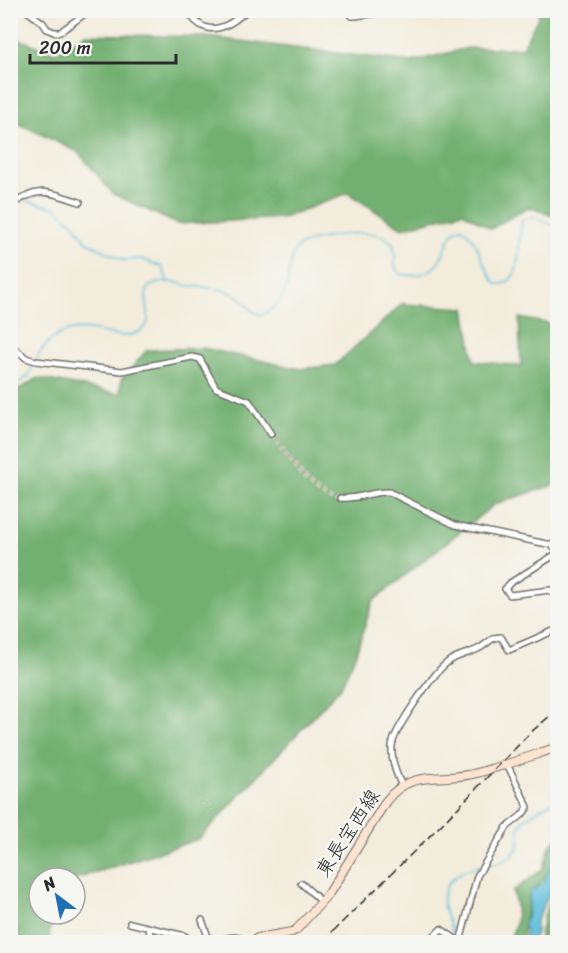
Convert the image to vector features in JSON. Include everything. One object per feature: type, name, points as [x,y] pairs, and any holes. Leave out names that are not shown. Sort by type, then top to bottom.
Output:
[{"type":"main road","name":"東長宝西線","points":[[249,942],[258,938],[292,932],[322,902],[386,801],[402,786],[424,777],[475,774],[558,747]]},
{"type":"street","points":[[26,10],[43,23],[46,29],[60,32],[90,10]]},
{"type":"street","points":[[187,10],[196,24],[211,30],[225,26],[247,10]]},
{"type":"street","points":[[347,10],[352,16],[356,16],[400,10]]},
{"type":"street","points":[[10,206],[29,193],[46,192],[80,202]]},
{"type":"street","points":[[10,344],[26,358],[36,362],[122,371],[192,357],[201,359],[216,388],[249,401],[271,434]]},
{"type":"street","points":[[340,498],[351,499],[389,492],[455,525],[552,545],[557,550],[556,554],[510,583],[505,589],[510,595],[550,590],[558,603]]},
{"type":"street","points":[[402,786],[394,766],[393,742],[412,705],[440,669],[449,661],[479,649],[493,638],[501,637],[509,650],[558,629]]},
{"type":"street","points":[[428,942],[441,929],[460,942],[477,876],[507,827],[528,807],[507,764]]},
{"type":"street","points":[[301,883],[322,902]]},
{"type":"street","points":[[202,920],[210,942]]},
{"type":"street","points":[[130,923],[185,936],[194,942]]},
{"type":"street","points":[[149,928],[150,936],[156,942]]},
{"type":"street","points":[[215,942],[231,937],[249,942]]},
{"type":"green space","points":[[536,11],[557,11],[557,217],[528,207],[491,229],[463,212],[402,228],[348,193],[283,218],[177,224],[113,194],[78,152],[11,120],[11,36],[55,53],[86,34],[207,37],[411,62],[468,48],[522,48],[539,15]]},
{"type":"green space","points":[[402,304],[465,308],[474,361],[521,366],[519,318],[557,325],[557,484],[495,504],[373,601],[355,656],[340,688],[199,839],[87,875],[87,866],[27,866],[27,926],[51,926],[48,942],[11,942],[11,394],[38,378],[120,394],[121,380],[147,350],[203,348],[300,369],[335,365]]},
{"type":"green space","points":[[557,838],[557,859],[545,878],[530,893],[521,942],[508,942],[516,917],[513,891],[543,869],[550,846]]},
{"type":"green space","points":[[557,881],[557,942],[539,942],[544,916]]},
{"type":"water","points":[[557,856],[557,876],[536,922],[536,933],[531,942],[523,942],[526,930],[523,925],[527,918],[530,892],[545,882]]},
{"type":"waterway","points":[[10,192],[20,197]]},
{"type":"waterway","points":[[24,200],[56,208],[75,225],[86,241],[106,252],[123,260],[142,259],[162,267],[168,282]]},
{"type":"waterway","points":[[36,359],[53,338],[69,331],[86,329],[124,336],[140,331],[146,325],[148,318],[146,294],[148,288],[155,284],[174,282],[228,291],[239,297],[253,311],[263,315],[281,299],[288,283],[292,257],[297,247],[317,239],[361,233],[385,237],[394,246],[394,262],[400,274],[417,275],[428,272],[436,265],[450,238],[462,228],[473,240],[496,284],[506,283],[516,270],[523,219],[535,217],[558,227]]},
{"type":"waterway","points":[[10,388],[28,377],[34,364]]},
{"type":"waterway","points":[[486,865],[502,861],[515,853],[522,823],[536,811],[558,799]]},
{"type":"waterway","points":[[451,933],[443,905],[446,888],[461,873],[481,866]]},
{"type":"waterway","points":[[439,942],[449,937]]},
{"type":"waterway","points":[[383,942],[403,938],[414,942]]},
{"type":"tunnel","points":[[271,434],[309,479],[340,498]]},
{"type":"railway","points":[[322,942],[444,822],[530,733],[558,709]]}]
